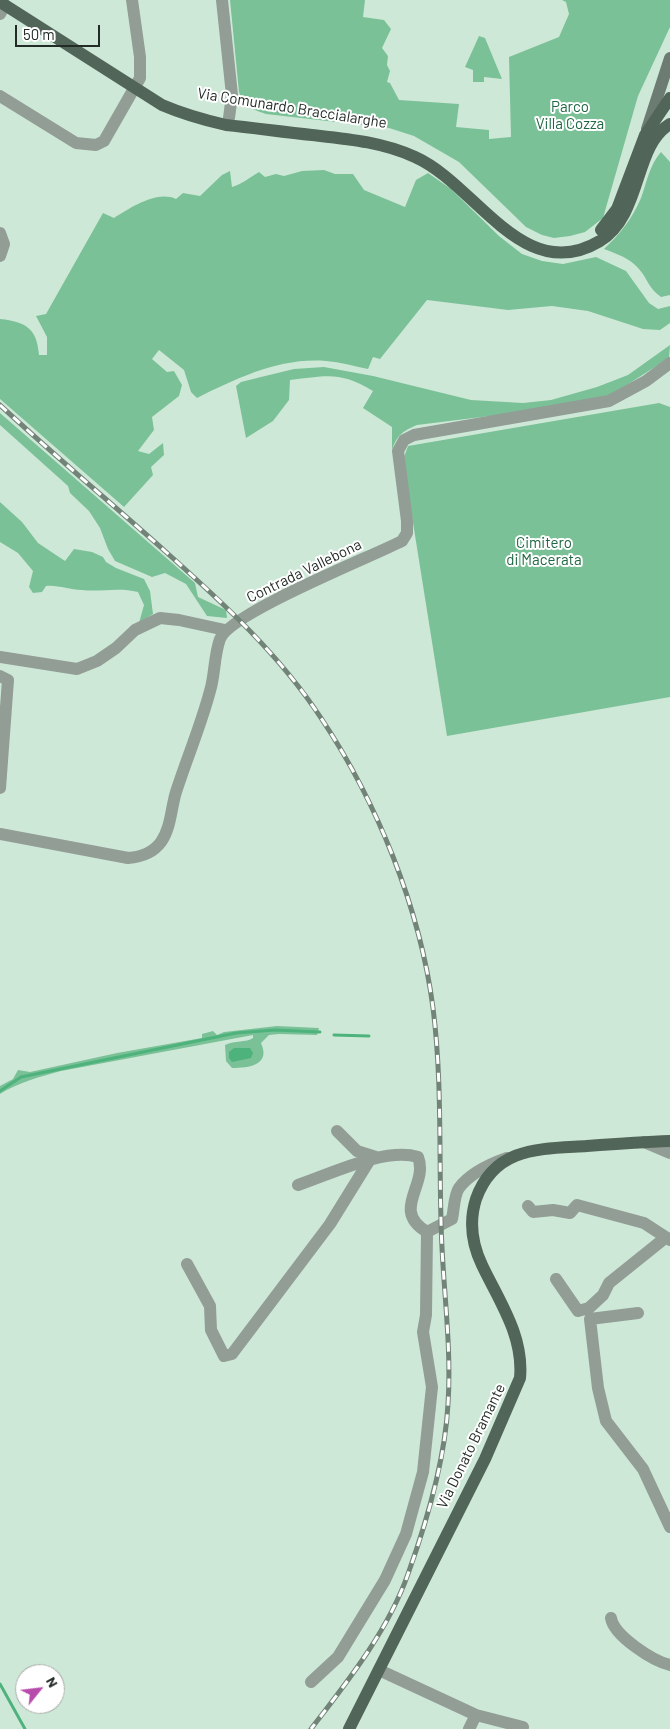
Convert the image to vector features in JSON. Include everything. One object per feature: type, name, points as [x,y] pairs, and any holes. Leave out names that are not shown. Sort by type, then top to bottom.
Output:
[{"type":"main road","points":[[2,7],[162,105],[203,120],[231,122]]},
{"type":"main road","points":[[609,228],[645,135],[670,58]]},
{"type":"main road","name":"Via Comunardo Braccialarghe","points":[[136,88],[175,105],[231,122],[369,142],[414,156],[446,175],[514,236],[552,252],[575,252],[593,244],[609,228]]},
{"type":"main road","points":[[645,135],[670,98]]},
{"type":"main road","points":[[609,228],[621,220],[632,198],[649,149],[657,134],[670,124]]},
{"type":"main road","points":[[649,149],[670,134]]},
{"type":"main road","name":"Via Donato Bramante","points":[[349,1729],[485,1459],[520,1378],[522,1366],[518,1343],[508,1316],[476,1250],[472,1225],[473,1208],[480,1189],[494,1170],[512,1157],[526,1151],[551,1147],[670,1141]]},
{"type":"street","points":[[0,96],[67,138],[86,146],[96,145],[104,141],[136,88],[141,69],[132,0]]},
{"type":"street","points":[[222,0],[232,95],[231,122]]},
{"type":"street","points":[[0,233],[4,244],[0,256]]},
{"type":"street","name":"Contrada Vallebona","points":[[225,630],[305,585],[402,541],[407,533],[407,521],[398,451],[404,440],[414,435],[609,401],[646,382],[670,363]]},
{"type":"street","points":[[0,657],[76,669],[97,661],[116,648],[135,630],[160,618],[225,630],[220,639],[211,689],[202,720],[176,793],[166,831],[161,842],[154,849],[137,858],[128,858],[0,834]]},
{"type":"street","points":[[0,676],[8,680],[0,788]]},
{"type":"street","points":[[337,1131],[357,1151],[372,1159]]},
{"type":"street","points":[[644,1142],[670,1153]]},
{"type":"street","points":[[298,1186],[372,1159],[409,1154],[418,1157],[422,1166],[410,1205],[411,1217],[418,1227],[427,1232]]},
{"type":"street","points":[[427,1232],[452,1219],[458,1188],[493,1163],[512,1157]]},
{"type":"street","points":[[187,1264],[210,1306],[211,1330],[224,1356],[232,1354],[330,1224],[372,1159]]},
{"type":"street","points":[[528,1206],[533,1212],[553,1210],[570,1213],[578,1205],[644,1223],[668,1239],[609,1283],[602,1295],[589,1308],[578,1310],[556,1279]]},
{"type":"street","points":[[311,1682],[338,1658],[385,1580],[406,1534],[423,1472],[432,1387],[423,1332],[426,1315],[427,1232]]},
{"type":"street","points":[[638,1313],[590,1319],[598,1388],[606,1421],[643,1469],[670,1527]]},
{"type":"street","points":[[611,1618],[612,1626],[620,1634],[655,1659],[670,1664]]},
{"type":"street","points":[[379,1670],[476,1715],[523,1726]]},
{"type":"street","points":[[469,1729],[476,1715]]},
{"type":"green space","name":"Parco Villa Cozza","points":[[230,0],[365,0],[363,17],[384,20],[391,29],[382,48],[388,56],[387,65],[390,71],[387,82],[390,83],[399,100],[459,104],[456,127],[489,130],[489,139],[511,137],[509,57],[559,37],[569,14],[566,2],[562,0],[670,0],[670,27],[638,96],[603,218],[585,232],[554,238],[542,235],[526,227],[459,162],[414,136],[389,128],[266,114],[249,107],[243,101],[239,92]]},
{"type":"green space","points":[[479,36],[485,38],[502,79],[484,77],[484,82],[473,82],[473,70],[465,67]]},
{"type":"green space","points":[[661,152],[670,162],[670,295],[661,297],[653,290],[632,262],[604,249],[634,213],[651,168]]},
{"type":"green space","points":[[324,170],[335,174],[353,174],[364,190],[405,207],[416,180],[428,173],[451,189],[499,236],[522,254],[542,261],[563,264],[596,257],[626,271],[649,303],[658,309],[670,306],[670,323],[660,330],[643,329],[588,311],[552,306],[508,310],[427,300],[380,359],[373,357],[368,369],[326,361],[292,362],[244,376],[197,398],[191,392],[184,370],[159,350],[152,359],[167,372],[174,371],[182,385],[179,396],[152,417],[154,430],[138,451],[149,454],[163,443],[164,455],[151,467],[153,475],[124,507],[0,399],[0,319],[17,322],[29,328],[36,339],[39,355],[47,355],[47,337],[36,316],[46,314],[103,213],[114,218],[152,198],[169,197],[176,199],[183,193],[200,196],[222,175],[230,171],[232,187],[259,172],[265,177],[276,174],[284,176],[302,171]]},
{"type":"green space","points":[[670,345],[669,358],[611,395],[514,413],[417,425],[401,434],[392,450],[392,427],[363,408],[373,391],[351,380],[324,376],[290,380],[289,400],[273,421],[246,438],[236,386],[241,382],[294,369],[324,367],[373,376],[471,400],[523,403],[551,400],[597,387],[628,375]]},
{"type":"green space","name":"Cimitero di Macerata","points":[[659,403],[670,407],[670,697],[447,736],[403,460],[408,446]]},
{"type":"green space","points":[[0,413],[195,583],[198,597],[226,610],[227,618],[207,616],[186,584],[165,573],[152,577],[115,561],[100,528],[89,511],[70,493],[68,486],[0,425]]},
{"type":"green space","points":[[0,502],[22,522],[38,543],[65,561],[74,549],[92,552],[103,557],[106,562],[116,568],[144,579],[150,591],[153,614],[139,623],[144,605],[138,592],[46,586],[42,592],[33,593],[29,587],[33,571],[18,553],[0,542]]},
{"type":"green space","points":[[277,1026],[319,1028],[317,1035],[269,1035],[261,1043],[263,1056],[261,1061],[251,1066],[232,1068],[226,1061],[225,1045],[250,1040],[253,1038],[253,1035],[61,1071],[22,1083],[0,1094],[0,1086],[13,1079],[18,1070],[30,1072],[117,1053],[202,1038],[202,1034],[213,1031],[217,1035],[224,1032]]},
{"type":"shaded area","points":[[234,1048],[250,1048],[253,1053],[251,1058],[232,1062],[229,1058],[229,1052]]},
{"type":"waterway","points":[[0,1091],[21,1077],[236,1033],[275,1030],[320,1032]]},
{"type":"waterway","points":[[334,1035],[369,1036]]},
{"type":"waterway","points":[[0,1684],[25,1729]]},
{"type":"railway","points":[[0,405],[208,590],[269,651],[305,695],[341,750],[378,820],[407,894],[427,970],[438,1061],[440,1194],[449,1358],[448,1404],[443,1447],[428,1512],[400,1595],[366,1655],[311,1729]]}]
